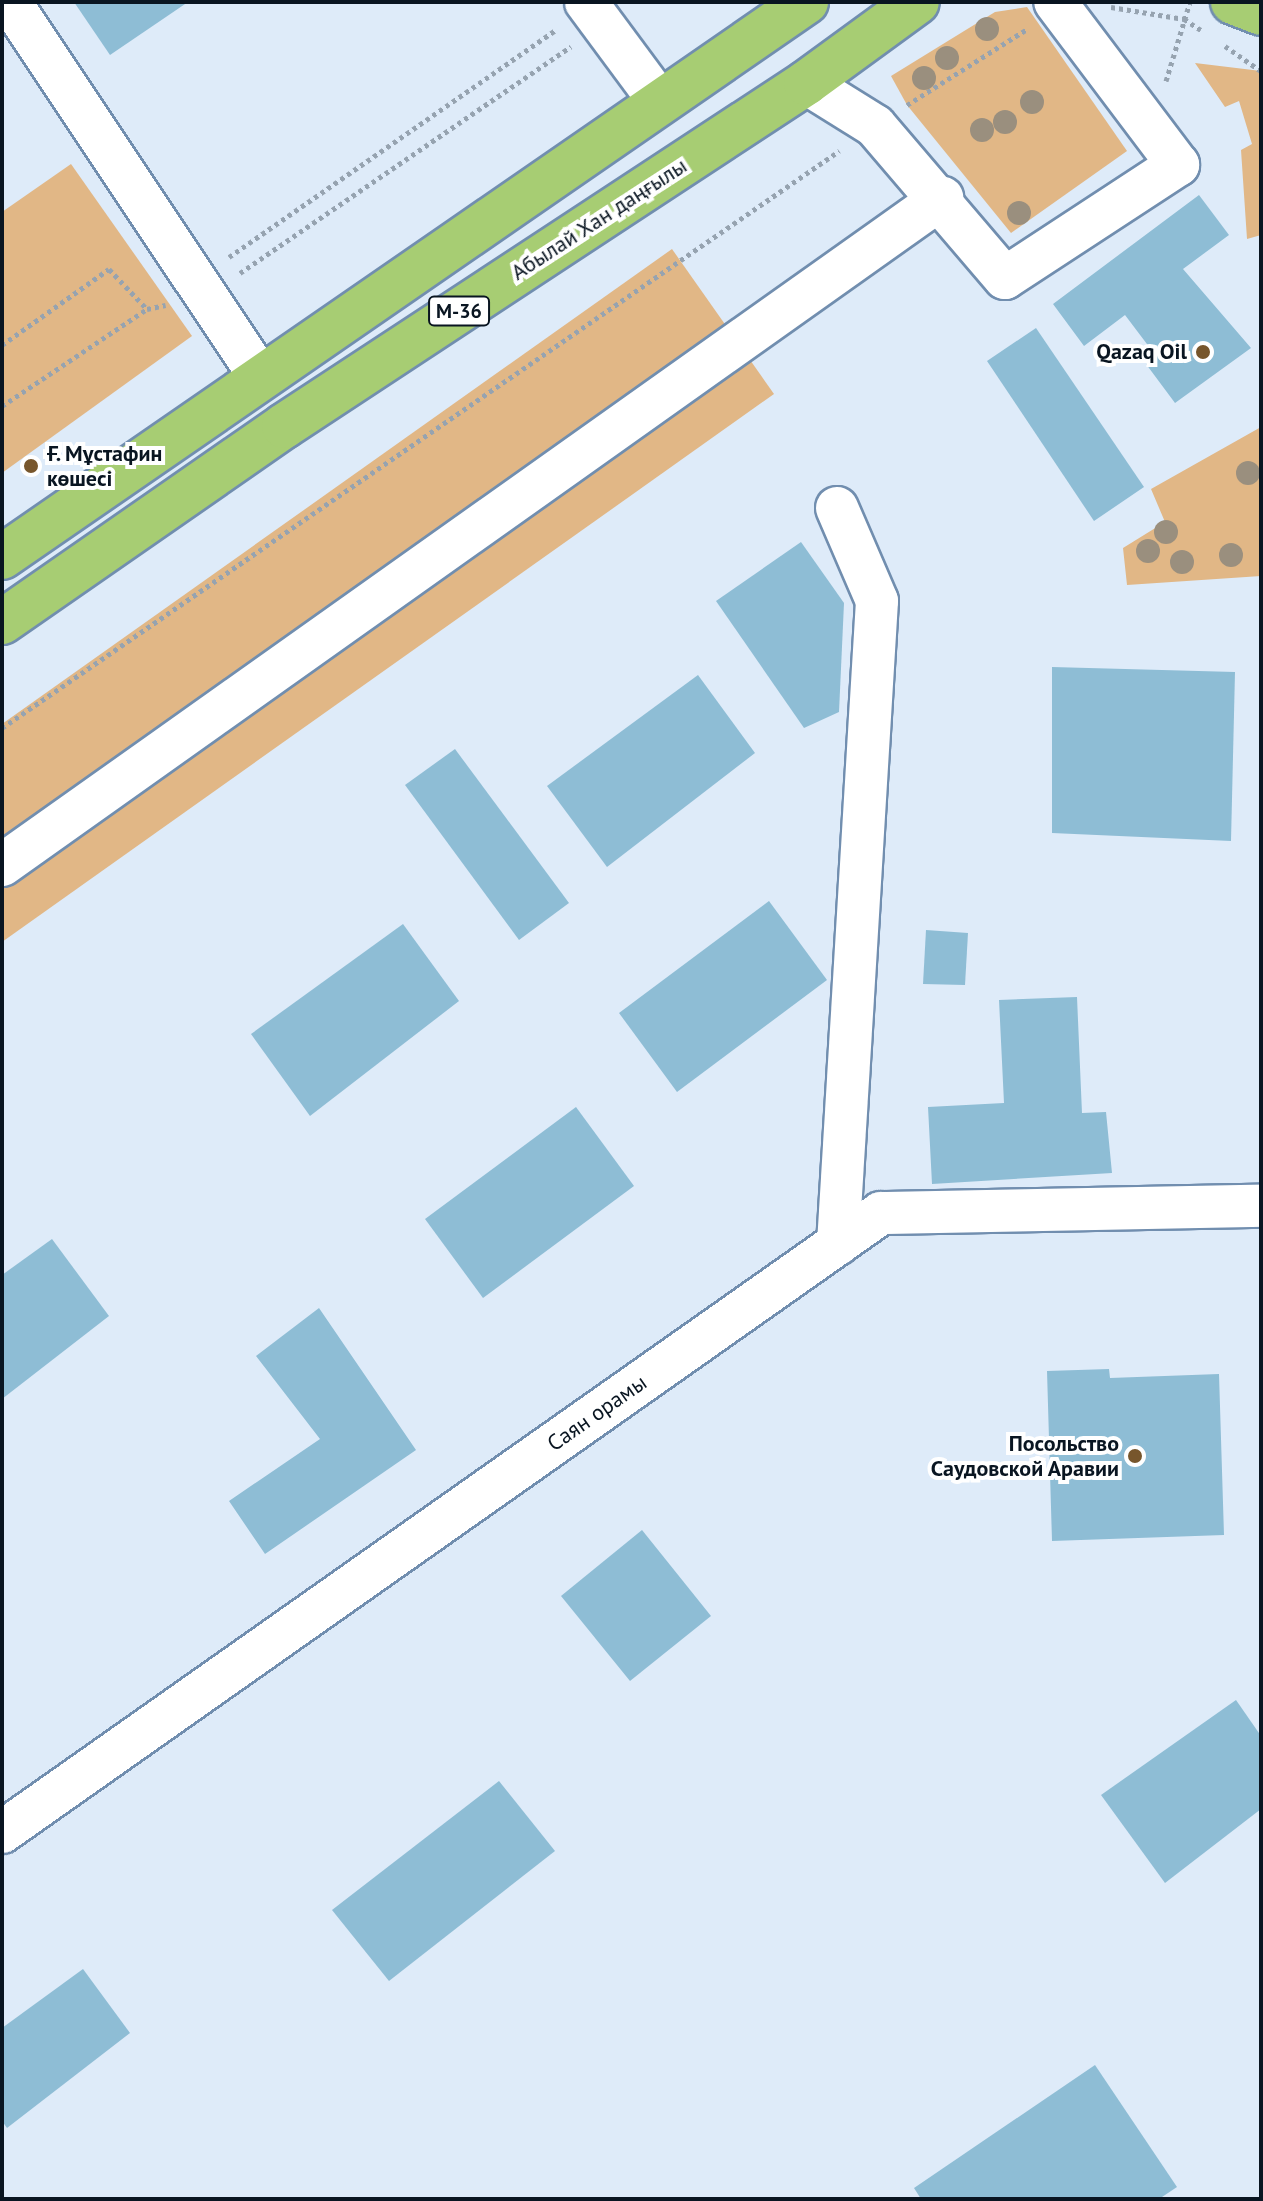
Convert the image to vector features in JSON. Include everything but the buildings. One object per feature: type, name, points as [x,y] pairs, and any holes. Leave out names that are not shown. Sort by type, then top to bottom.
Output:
[{"type":"main road","name":"M-36","points":[[2,557],[806,2]]},
{"type":"main road","name":"Абылай Хан даңғылы","points":[[2,622],[284,426],[806,83],[917,2]]},
{"type":"main road","points":[[1233,2],[1261,13]]},
{"type":"street","points":[[10,2],[261,378]]},
{"type":"street","points":[[806,83],[875,126],[942,198],[1005,278],[1178,165],[1057,5]]},
{"type":"street","points":[[593,11],[660,102]]},
{"type":"street","points":[[2,865],[942,198]]},
{"type":"street","points":[[837,508],[877,601],[838,1244]]},
{"type":"street","name":"Саян орамы","points":[[2,1832],[881,1213],[1261,1206]]},
{"type":"path","points":[[1152,128],[1190,2]]},
{"type":"path","points":[[2,728],[875,126],[1057,5],[1110,7],[1184,19]]},
{"type":"path","points":[[202,287],[593,11]]},
{"type":"path","points":[[2,406],[147,309],[202,287],[593,11]]},
{"type":"path","points":[[2,345],[109,269],[147,309]]},
{"type":"shaded area","points":[[1027,7],[1127,151],[1011,233],[907,105],[891,76],[995,12]]},
{"type":"shaded area","points":[[1195,63],[1261,71],[1261,235],[1247,239],[1241,150],[1252,144],[1239,101],[1225,107]]},
{"type":"shaded area","points":[[71,164],[192,336],[2,473],[2,212]]},
{"type":"shaded area","points":[[672,249],[774,394],[2,942],[2,724]]},
{"type":"shaded area","points":[[1261,427],[1261,576],[1127,585],[1123,548],[1165,522],[1151,489]]},
{"type":"place","name":"Qazaq Oil","points":[[1203,352]]},
{"type":"place","name":"Ғ. Мұстафин көшесі","points":[[31,466]]},
{"type":"place","name":"Посольство Саудовской Аравии","points":[[1135,1456]]}]
